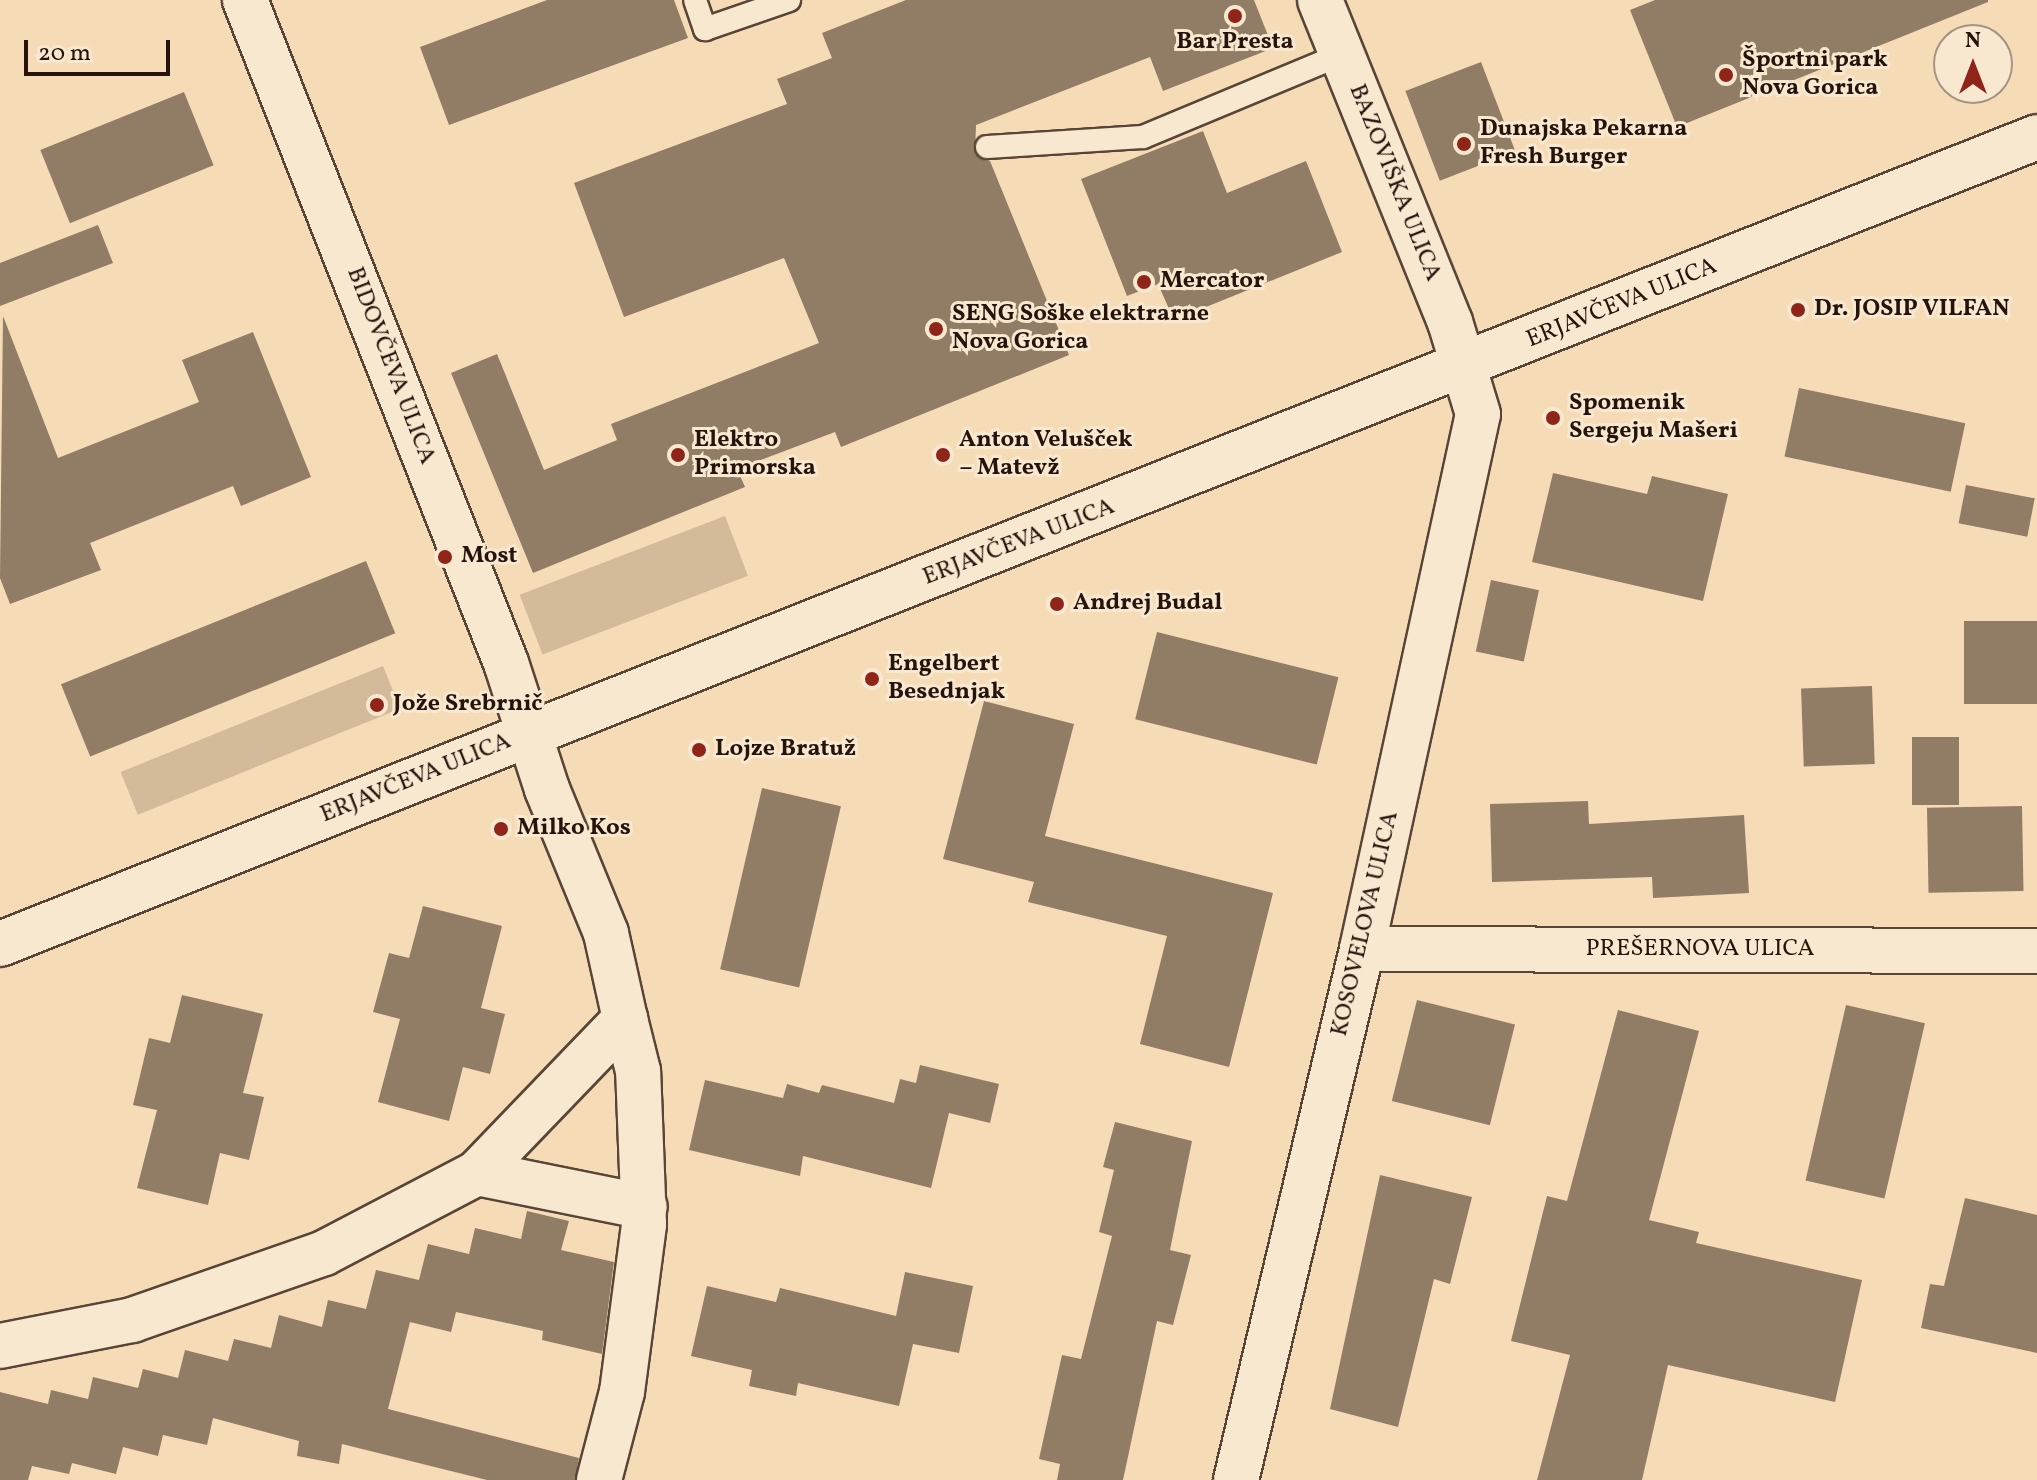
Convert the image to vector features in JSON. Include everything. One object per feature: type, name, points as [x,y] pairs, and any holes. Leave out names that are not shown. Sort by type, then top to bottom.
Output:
[{"type":"street","name":"BIDOVČEVA ULICA","points":[[245,0],[506,663],[529,734],[606,933],[638,1071],[645,1207],[622,1392],[599,1480]]},
{"type":"street","name":"BAZOVIŠKA ULICA","points":[[1320,0],[1464,368]]},
{"type":"street","name":"ERJAVČEVA ULICA","points":[[0,944],[1464,368],[2037,137]]},
{"type":"street","name":"KOSOVELOVA ULICA","points":[[1236,1480],[1362,949],[1478,414],[1464,368]]},
{"type":"street","name":"PREŠERNOVA ULICA","points":[[1362,949],[2037,951]]},
{"type":"street","points":[[0,1346],[132,1320],[324,1253],[477,1173],[625,1019]]},
{"type":"street","points":[[477,1173],[645,1207]]},
{"type":"lane","points":[[695,0],[705,29],[789,0]]},
{"type":"lane","points":[[987,147],[1143,137],[1342,54]]},
{"type":"shaded area","points":[[725,516],[748,576],[543,655],[520,595]]},
{"type":"shaded area","points":[[383,666],[400,709],[138,815],[121,772]]},
{"type":"building","points":[[547,0],[674,0],[688,38],[449,125],[420,47]]},
{"type":"building","points":[[906,0],[1254,0],[1273,48],[1163,91],[1150,57],[976,125],[975,154],[990,161],[1069,355],[841,447],[835,432],[737,469],[745,487],[533,573],[451,373],[497,354],[544,470],[617,440],[611,424],[819,343],[784,258],[624,317],[574,183],[787,104],[777,79],[832,58],[822,33]]},
{"type":"building","name":"Športni park Nova Gorica","points":[[1655,0],[1988,0],[1677,127],[1630,10]]},
{"type":"building","points":[[1481,62],[1515,152],[1440,181],[1405,91]]},
{"type":"building","points":[[184,92],[214,165],[70,223],[40,150]]},
{"type":"building","points":[[1203,131],[1227,193],[1306,161],[1342,252],[1174,320],[1158,284],[1127,296],[1081,179]]},
{"type":"building","points":[[98,225],[113,263],[0,306],[0,263]]},
{"type":"building","points":[[3,316],[58,458],[199,402],[182,360],[253,332],[311,477],[241,506],[233,486],[90,543],[101,570],[10,604],[0,578]]},
{"type":"building","points":[[1799,388],[1965,423],[1951,492],[1784,456]]},
{"type":"building","points":[[1553,473],[1647,494],[1652,476],[1728,494],[1703,601],[1532,562]]},
{"type":"building","points":[[1966,485],[2035,498],[2027,537],[1959,523]]},
{"type":"building","points":[[366,561],[395,633],[90,757],[61,684]]},
{"type":"building","points":[[1491,580],[1539,590],[1524,662],[1476,651]]},
{"type":"building","points":[[1964,621],[2037,621],[2037,704],[1964,704]]},
{"type":"building","points":[[1157,632],[1338,677],[1317,765],[1135,719]]},
{"type":"building","points":[[1872,686],[1875,764],[1804,766],[1801,688]]},
{"type":"building","points":[[984,701],[1074,724],[1045,836],[1273,893],[1229,1067],[1140,1044],[1167,936],[1028,902],[1034,882],[943,859]]},
{"type":"building","points":[[1912,737],[1959,737],[1959,805],[1912,805]]},
{"type":"building","points":[[762,788],[841,806],[799,987],[720,969]]},
{"type":"building","points":[[1588,801],[1589,824],[1744,815],[1749,893],[1653,898],[1652,877],[1492,882],[1490,804]]},
{"type":"building","points":[[2022,806],[2023,891],[1928,893],[1927,808]]},
{"type":"building","points":[[423,906],[502,926],[481,1008],[505,1014],[490,1074],[463,1067],[449,1121],[378,1102],[400,1019],[373,1012],[389,953],[409,958]]},
{"type":"building","points":[[182,995],[263,1014],[243,1093],[264,1097],[249,1160],[220,1153],[208,1205],[137,1188],[157,1110],[133,1105],[149,1038],[170,1043]]},
{"type":"building","points":[[1417,1000],[1515,1024],[1490,1125],[1392,1101]]},
{"type":"building","points":[[1846,1005],[1925,1023],[1884,1199],[1806,1180]]},
{"type":"building","points":[[1618,1010],[1699,1031],[1649,1220],[1699,1232],[1696,1243],[1862,1280],[1835,1402],[1668,1365],[1642,1480],[1537,1480],[1570,1355],[1511,1341],[1547,1196],[1567,1201]]},
{"type":"building","points":[[920,1065],[999,1084],[990,1123],[949,1113],[931,1188],[803,1156],[800,1176],[689,1150],[705,1080],[783,1098],[787,1084],[819,1093],[822,1085],[894,1103],[900,1079],[916,1083]]},
{"type":"building","points":[[1115,1122],[1192,1141],[1170,1250],[1191,1255],[1173,1325],[1157,1321],[1123,1480],[1057,1480],[1060,1464],[1039,1459],[1062,1355],[1081,1359],[1112,1236],[1099,1232],[1114,1170],[1103,1167]]},
{"type":"building","points":[[1380,1175],[1472,1197],[1450,1284],[1434,1279],[1398,1427],[1330,1409]]},
{"type":"building","points":[[1965,1198],[2037,1215],[2037,1353],[1921,1328],[1930,1284],[1944,1286]]},
{"type":"building","points":[[527,1211],[569,1221],[561,1250],[614,1262],[602,1354],[542,1340],[543,1331],[456,1312],[451,1332],[410,1322],[388,1409],[579,1458],[575,1480],[487,1480],[342,1444],[339,1464],[297,1456],[299,1441],[213,1418],[207,1445],[163,1435],[158,1456],[123,1447],[116,1474],[72,1463],[69,1474],[32,1466],[28,1480],[0,1480],[0,1392],[48,1404],[51,1390],[88,1399],[93,1377],[138,1388],[143,1369],[178,1378],[185,1350],[228,1361],[234,1339],[271,1348],[279,1315],[322,1327],[328,1300],[366,1309],[376,1270],[419,1280],[428,1244],[469,1254],[475,1228],[521,1239]]},
{"type":"building","points":[[905,1272],[973,1286],[959,1353],[913,1344],[899,1406],[798,1383],[796,1396],[749,1386],[752,1370],[691,1356],[707,1286],[776,1302],[780,1288],[896,1316]]},
{"type":"place","name":"Bar Presta","points":[[1235,16]]},
{"type":"place","name":"Športni park Nova Gorica","points":[[1726,75]]},
{"type":"place","name":"Dunajska Pekarna Fresh Burger","points":[[1464,144]]},
{"type":"place","name":"Mercator","points":[[1144,282]]},
{"type":"place","name":"Dr. JOSIP VILFAN","points":[[1798,310]]},
{"type":"place","name":"SENG Soške elektrarne Nova Gorica","points":[[936,329]]},
{"type":"place","name":"Spomenik Sergeju Mašeri","points":[[1553,418]]},
{"type":"place","name":"Elektro Primorska","points":[[678,455]]},
{"type":"place","name":"Anton Velušček – Matevž","points":[[943,455]]},
{"type":"place","name":"Most","points":[[445,557]]},
{"type":"place","name":"Andrej Budal","points":[[1057,604]]},
{"type":"place","name":"Engelbert Besednjak","points":[[872,679]]},
{"type":"place","name":"Jože Srebrnič","points":[[377,705]]},
{"type":"place","name":"Lojze Bratuž","points":[[699,750]]},
{"type":"place","name":"Milko Kos","points":[[501,829]]}]
